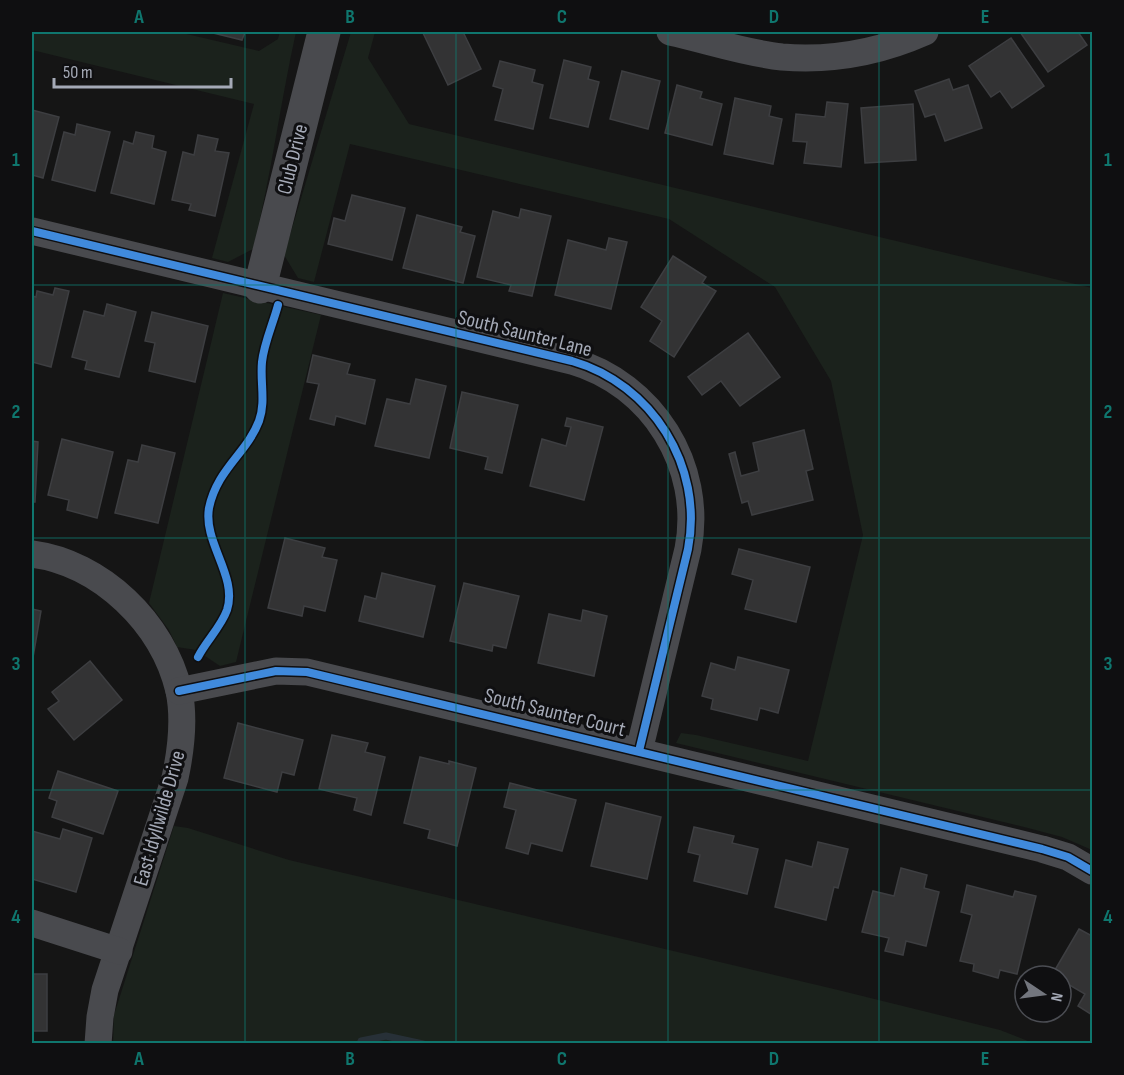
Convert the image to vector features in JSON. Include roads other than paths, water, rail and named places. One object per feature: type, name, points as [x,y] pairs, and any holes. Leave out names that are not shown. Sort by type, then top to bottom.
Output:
[{"type":"street","name":"Club Drive","points":[[260,286],[324,32]]},
{"type":"street","points":[[670,32],[782,57],[822,58],[871,51],[925,32]]},
{"type":"street","name":"South Saunter Lane","points":[[32,231],[584,364],[609,375],[623,385],[657,418],[675,449],[687,484],[692,518],[688,549],[639,751]]},
{"type":"street","name":"East Idyllwilde Drive","points":[[32,554],[75,566],[100,580],[131,605],[164,652],[178,691],[181,752],[175,778],[105,990],[98,1044]]},
{"type":"street","name":"South Saunter Court","points":[[178,691],[276,671],[307,672],[1042,849],[1068,857],[1092,871]]},
{"type":"street","points":[[32,923],[118,951]]},
{"type":"waterway","points":[[360,1044],[361,1041],[386,1036],[423,1044]]}]
